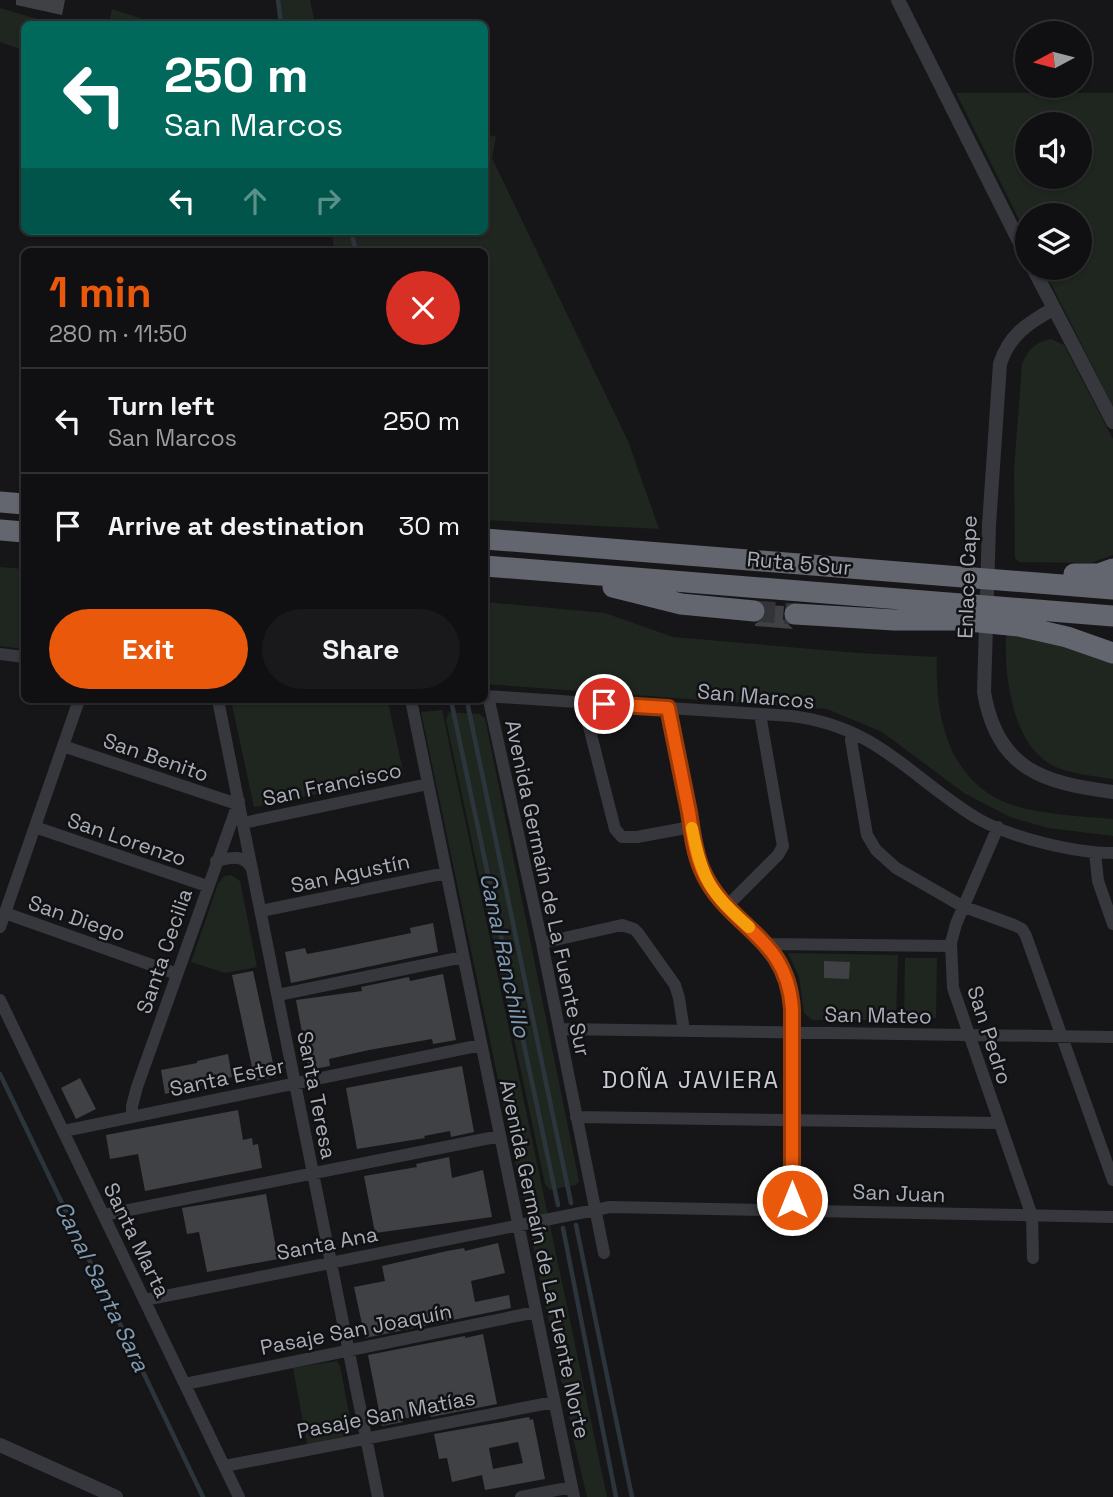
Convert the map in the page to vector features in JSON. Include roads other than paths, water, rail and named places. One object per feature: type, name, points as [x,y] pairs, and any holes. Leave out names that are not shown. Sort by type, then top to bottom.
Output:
[{"type":"highway","points":[[0,502],[21,504]]},
{"type":"highway","points":[[0,530],[21,532]]},
{"type":"highway","name":"Ruta 5 Sur","points":[[488,539],[1113,589]]},
{"type":"highway","name":"Ruta 5 Sur","points":[[488,566],[1113,616]]},
{"type":"highway","points":[[950,576],[991,570],[1087,575],[1113,569]]},
{"type":"highway","points":[[540,570],[681,604],[754,611]]},
{"type":"highway","points":[[795,614],[1019,625],[1113,653]]},
{"type":"street","points":[[898,0],[1015,233]]},
{"type":"street","points":[[1039,280],[1113,422]]},
{"type":"street","name":"Enlace Cape","points":[[1053,309],[1015,335],[1000,364],[984,692],[986,706],[996,731],[1012,754],[1032,771],[1056,783],[1113,792]]},
{"type":"street","points":[[0,654],[21,657]]},
{"type":"street","name":"San Marcos","points":[[488,696],[761,713],[836,724],[877,744],[933,788],[976,817],[1050,845],[1095,853],[1113,853]]},
{"type":"street","points":[[0,927],[78,703]]},
{"type":"street","name":"Santa Teresa","points":[[219,703],[379,1497]]},
{"type":"street","name":"Avenida Germaín de La Fuente Norte","points":[[412,703],[573,1492]]},
{"type":"street","name":"Avenida Germaín de La Fuente Sur","points":[[488,703],[542,943],[604,1253]]},
{"type":"street","points":[[583,703],[615,829],[622,837],[636,837],[691,827]]},
{"type":"street","points":[[668,708],[701,867],[714,893],[767,944],[789,985],[793,1033],[792,1209]]},
{"type":"street","points":[[726,907],[778,855],[783,846],[761,713]]},
{"type":"street","points":[[851,732],[850,740],[870,842],[896,868],[962,906],[1022,929],[1113,1180]]},
{"type":"street","name":"San Benito","points":[[63,746],[238,802]]},
{"type":"street","name":"San Francisco","points":[[243,823],[428,784]]},
{"type":"street","name":"Santa Cecilia","points":[[132,1117],[137,1087],[238,802]]},
{"type":"street","name":"San Lorenzo","points":[[35,827],[207,886]]},
{"type":"street","name":"San Pedro","points":[[998,827],[962,906],[951,946],[953,988],[1032,1216],[1033,1258]]},
{"type":"street","points":[[1095,853],[1098,881],[1113,924]]},
{"type":"street","points":[[216,861],[238,858],[252,869]]},
{"type":"street","name":"San Agustín","points":[[261,911],[446,873]]},
{"type":"street","name":"San Diego","points":[[5,913],[177,974]]},
{"type":"street","points":[[542,943],[622,925],[634,929],[675,985],[684,1031]]},
{"type":"street","points":[[767,944],[951,946]]},
{"type":"street","points":[[278,995],[463,957]]},
{"type":"street","name":"Santa Marta","points":[[0,1000],[239,1497]]},
{"type":"street","name":"San Mateo","points":[[559,1029],[1113,1037]]},
{"type":"street","name":"Santa Ester","points":[[64,1130],[481,1045]]},
{"type":"street","points":[[576,1117],[999,1123]]},
{"type":"street","points":[[104,1215],[500,1136]]},
{"type":"street","name":"San Juan","points":[[518,1225],[629,1206],[1113,1217]]},
{"type":"street","name":"Santa Ana","points":[[145,1300],[518,1225]]},
{"type":"street","name":"Pasaje San Joaquín","points":[[185,1384],[536,1312]]},
{"type":"street","name":"Pasaje San Matías","points":[[225,1466],[554,1402]]},
{"type":"street","points":[[0,1445],[116,1497]]},
{"type":"street","points":[[521,1497],[573,1492]]},
{"type":"waterway","points":[[278,0],[281,21]]},
{"type":"waterway","points":[[352,235],[355,248]]},
{"type":"waterway","name":"Canal Ranchillo","points":[[452,705],[558,1205]]},
{"type":"waterway","points":[[468,706],[571,1203]]},
{"type":"waterway","name":"Canal Santa Sara","points":[[0,1074],[203,1497]]},
{"type":"waterway","points":[[576,1225],[632,1497]]},
{"type":"waterway","name":"Canal Ranchillo","points":[[563,1228],[616,1497]]},
{"type":"tunnel","points":[[754,611],[795,614]]},
{"type":"district","name":"DOÑA JAVIERA","points":[[691,1080]]}]
